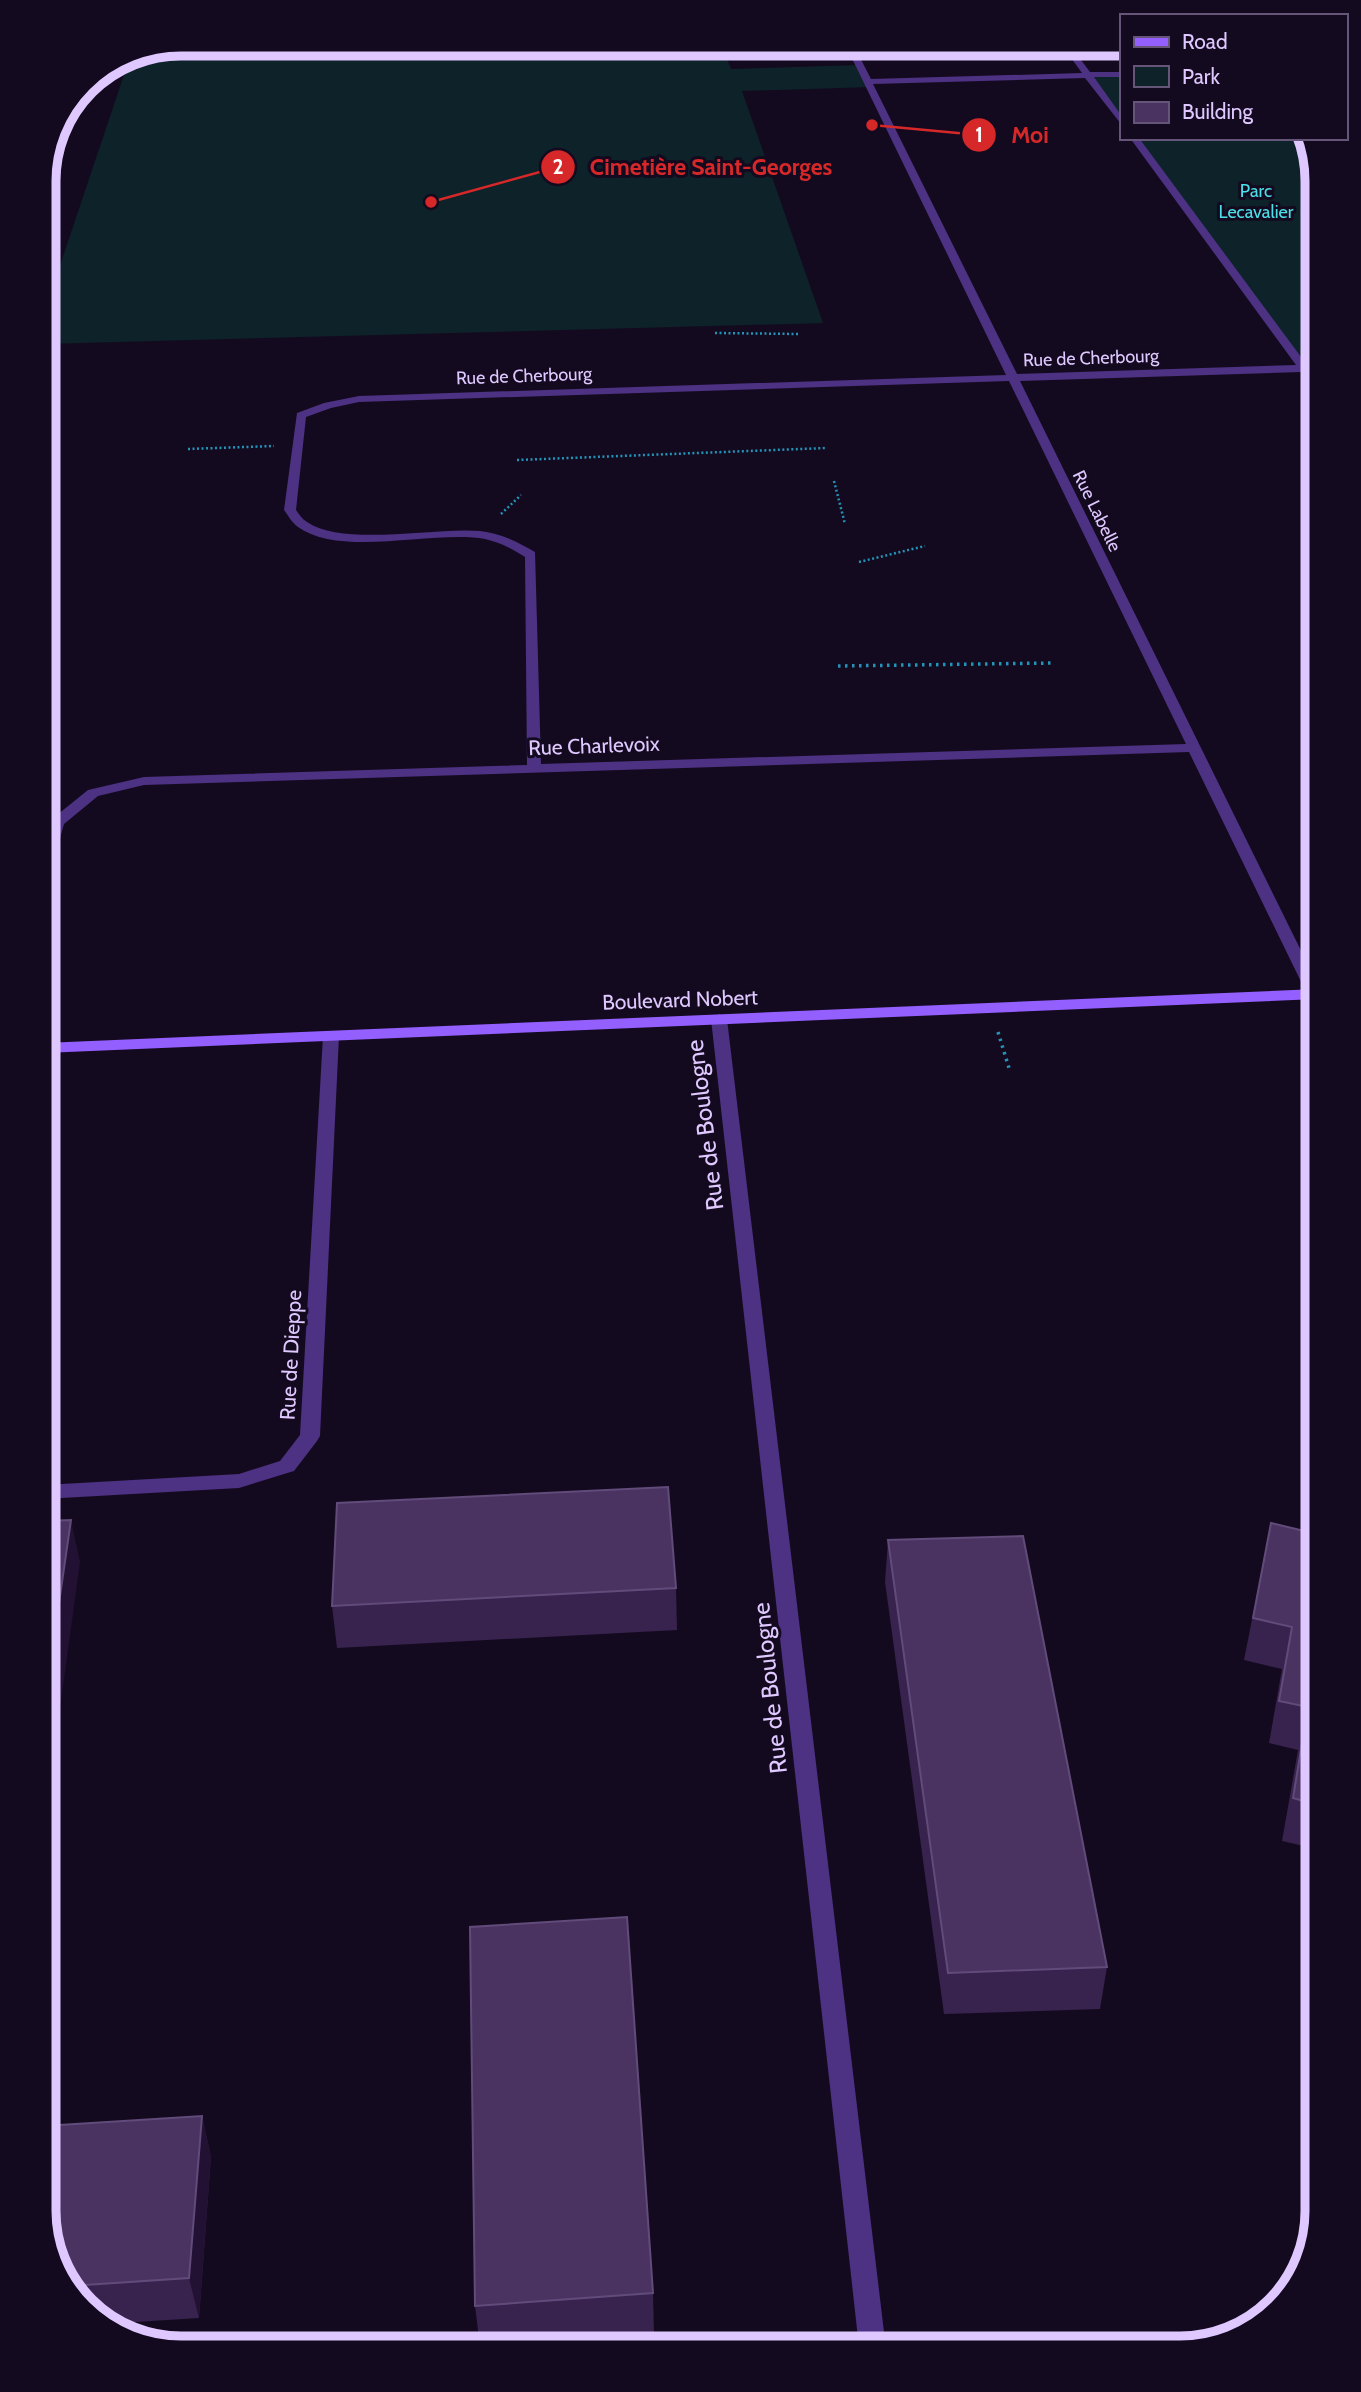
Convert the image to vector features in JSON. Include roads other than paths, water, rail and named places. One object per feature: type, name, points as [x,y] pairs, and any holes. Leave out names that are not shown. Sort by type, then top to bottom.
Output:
[{"type":"street","name":"Rue Labelle","points":[[855,56],[1305,972]]},
{"type":"street","points":[[1074,56],[1120,120]]},
{"type":"street","points":[[867,82],[1120,74]]},
{"type":"street","points":[[1136,140],[1305,361]]},
{"type":"street","name":"Rue de Cherbourg","points":[[534,769],[531,555],[510,542],[481,535],[342,537],[306,529],[293,519],[290,510],[301,415],[328,405],[359,399],[1305,369]]},
{"type":"street","name":"Rue Charlevoix","points":[[56,826],[57,822],[93,793],[144,781],[1194,748]]},
{"type":"street","name":"Boulevard Nobert","points":[[56,1047],[1305,994]]},
{"type":"street","name":"Rue de Boulogne","points":[[719,1019],[871,2336]]},
{"type":"street","name":"Rue de Dieppe","points":[[56,1491],[239,1481],[286,1466],[310,1436],[331,1036]]},
{"type":"place","name":"Moi","points":[[872,125]]},
{"type":"place","name":"Cimetière Saint-Georges","points":[[431,202]]},
{"type":"park label","name":"Parc Lecavalier","points":[[1256,201]]}]
